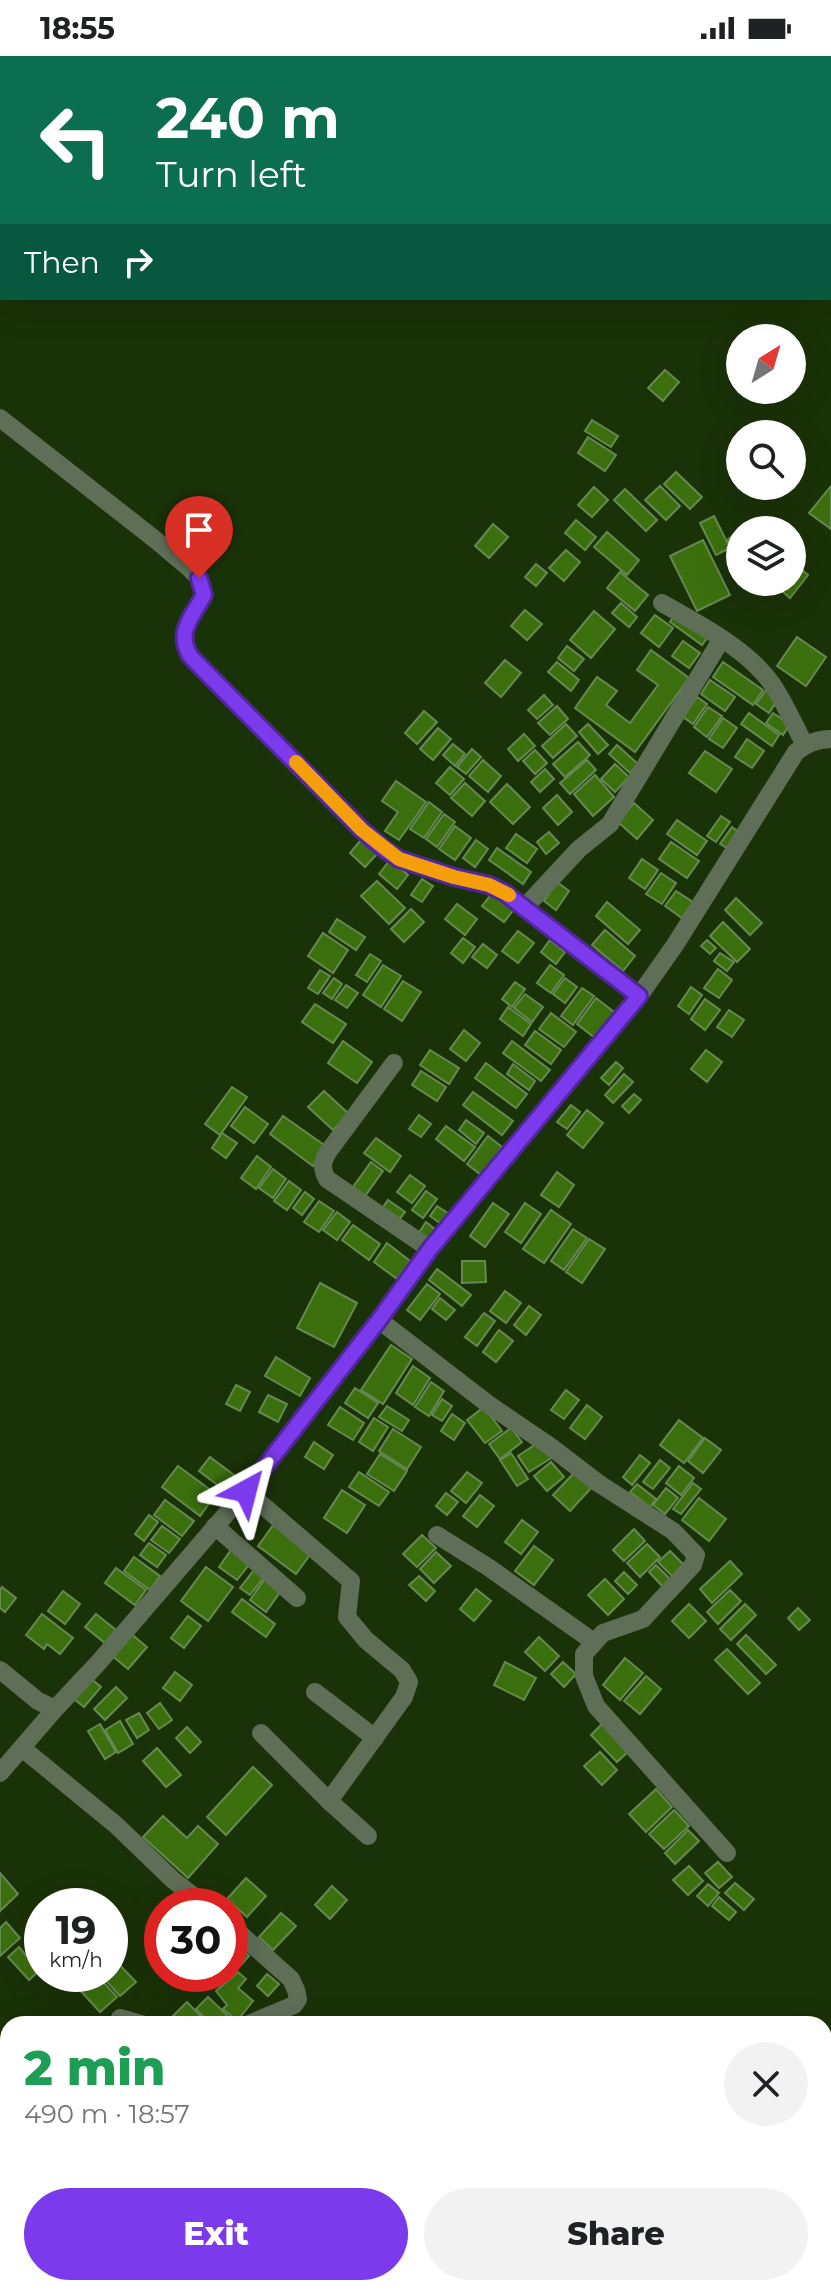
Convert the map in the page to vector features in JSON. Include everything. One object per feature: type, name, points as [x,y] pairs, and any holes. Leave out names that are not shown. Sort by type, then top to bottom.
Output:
[{"type":"street","points":[[0,418],[157,541],[199,578],[204,595],[184,634],[185,648],[362,830],[399,859],[489,885],[505,893],[639,996]]},
{"type":"street","points":[[662,603],[754,664],[774,686],[805,745]]},
{"type":"street","points":[[525,907],[579,849],[610,824],[721,640]]},
{"type":"street","points":[[0,1773],[246,1491],[430,1249],[639,996],[675,945],[796,752],[805,745],[831,739]]},
{"type":"street","points":[[394,1063],[328,1152],[322,1171],[327,1179],[430,1249]]},
{"type":"street","points":[[379,1320],[598,1483],[673,1531],[694,1551],[693,1565],[643,1619],[603,1633],[594,1642],[584,1654],[584,1676],[596,1706],[727,1853]]},
{"type":"street","points":[[246,1491],[351,1581],[347,1617],[366,1640],[402,1670],[409,1682],[404,1697],[329,1801]]},
{"type":"street","points":[[215,1526],[297,1598]]},
{"type":"street","points":[[437,1535],[594,1642]]},
{"type":"street","points":[[0,1670],[38,1701],[55,1709]]},
{"type":"street","points":[[315,1692],[375,1738]]},
{"type":"street","points":[[261,1733],[368,1836]]},
{"type":"street","points":[[22,1748],[116,1825],[183,1888]]},
{"type":"street","points":[[248,1941],[291,1979],[298,1996],[294,2005],[268,2016]]},
{"type":"building","points":[[665,370],[679,382],[663,401],[648,388]]},
{"type":"building","points":[[592,420],[618,436],[611,447],[585,431]]},
{"type":"building","points":[[588,437],[616,455],[605,471],[578,453]]},
{"type":"building","points":[[676,472],[702,497],[690,509],[664,484]]},
{"type":"building","points":[[660,486],[680,506],[666,520],[645,500]]},
{"type":"building","points":[[831,486],[831,529],[809,513]]},
{"type":"building","points":[[594,487],[608,500],[592,517],[578,505]]},
{"type":"building","points":[[625,489],[657,520],[646,531],[614,500]]},
{"type":"building","points":[[714,516],[726,540],[726,550],[716,555],[700,523]]},
{"type":"building","points":[[576,520],[596,537],[585,550],[565,533]]},
{"type":"building","points":[[493,524],[508,537],[489,558],[475,546]]},
{"type":"building","points":[[607,532],[639,560],[627,575],[594,547]]},
{"type":"building","points":[[703,540],[728,596],[697,611],[670,556]]},
{"type":"building","points":[[566,550],[580,562],[564,581],[549,568]]},
{"type":"building","points":[[536,564],[547,573],[536,586],[525,577]]},
{"type":"building","points":[[620,572],[648,595],[635,611],[607,588]]},
{"type":"building","points":[[621,603],[637,617],[629,627],[612,613]]},
{"type":"building","points":[[525,610],[542,624],[527,640],[511,626]]},
{"type":"building","points":[[594,611],[615,629],[591,658],[570,640]]},
{"type":"building","points":[[676,613],[708,637],[702,645],[670,622]]},
{"type":"building","points":[[655,615],[673,628],[659,647],[641,633]]},
{"type":"building","points":[[797,637],[826,657],[806,686],[777,666]]},
{"type":"building","points":[[683,641],[700,653],[689,668],[672,656]]},
{"type":"building","points":[[567,646],[584,659],[574,671],[558,658]]},
{"type":"building","points":[[651,650],[689,678],[635,752],[575,708],[597,677],[617,691],[606,705],[630,723],[658,685],[637,670]]},
{"type":"building","points":[[505,660],[521,673],[501,697],[485,683]]},
{"type":"building","points":[[557,662],[579,680],[571,691],[548,672]]},
{"type":"building","points":[[723,662],[763,690],[753,705],[713,677]]},
{"type":"building","points":[[710,680],[735,697],[725,711],[701,694]]},
{"type":"building","points":[[766,690],[778,699],[769,713],[756,704]]},
{"type":"building","points":[[544,695],[553,705],[537,719],[528,710]]},
{"type":"building","points":[[697,697],[707,704],[693,724],[683,717]]},
{"type":"building","points":[[557,706],[568,719],[550,735],[538,723]]},
{"type":"building","points":[[708,707],[722,716],[707,737],[694,727]]},
{"type":"building","points":[[424,711],[437,722],[417,744],[405,733]]},
{"type":"building","points":[[749,713],[779,735],[772,746],[741,724]]},
{"type":"building","points":[[773,713],[790,724],[783,735],[766,723]]},
{"type":"building","points":[[723,718],[737,728],[723,748],[709,739]]},
{"type":"building","points":[[566,724],[577,736],[553,758],[542,746]]},
{"type":"building","points":[[588,724],[608,745],[598,754],[579,732]]},
{"type":"building","points":[[438,728],[451,739],[433,760],[420,749]]},
{"type":"building","points":[[524,734],[535,746],[518,761],[508,749]]},
{"type":"building","points":[[747,739],[764,751],[752,768],[735,757]]},
{"type":"building","points":[[578,742],[590,755],[565,777],[553,764]]},
{"type":"building","points":[[453,744],[465,754],[455,766],[443,755]]},
{"type":"building","points":[[617,745],[638,764],[630,773],[609,754]]},
{"type":"building","points":[[472,749],[481,757],[466,774],[457,767]]},
{"type":"building","points":[[535,750],[547,763],[535,774],[523,761]]},
{"type":"building","points":[[705,751],[732,769],[716,792],[689,773]]},
{"type":"building","points":[[483,760],[501,776],[488,792],[469,776]]},
{"type":"building","points":[[587,760],[596,770],[570,794],[560,783]]},
{"type":"building","points":[[615,764],[629,777],[615,792],[601,779]]},
{"type":"building","points":[[450,767],[464,779],[450,795],[436,783]]},
{"type":"building","points":[[545,769],[554,779],[540,792],[531,782]]},
{"type":"building","points":[[595,775],[614,797],[593,816],[574,794]]},
{"type":"building","points":[[396,781],[426,802],[399,840],[385,831],[398,812],[382,801]]},
{"type":"building","points":[[465,783],[485,801],[472,816],[451,798]]},
{"type":"building","points":[[507,784],[530,807],[513,824],[490,802]]},
{"type":"building","points":[[557,795],[572,812],[558,825],[543,808]]},
{"type":"building","points":[[429,802],[442,812],[424,838],[410,829]]},
{"type":"building","points":[[634,803],[653,820],[637,839],[618,822]]},
{"type":"building","points":[[444,814],[455,822],[437,847],[426,839]]},
{"type":"building","points":[[721,816],[730,822],[716,842],[707,836]]},
{"type":"building","points":[[677,820],[707,841],[697,855],[667,834]]},
{"type":"building","points":[[455,826],[471,838],[455,860],[439,849]]},
{"type":"building","points":[[732,827],[743,835],[732,851],[720,844]]},
{"type":"building","points":[[549,832],[559,843],[546,854],[537,842]]},
{"type":"building","points":[[516,834],[537,849],[527,863],[506,848]]},
{"type":"building","points":[[361,840],[377,854],[365,867],[350,853]]},
{"type":"building","points":[[476,840],[488,849],[475,867],[463,858]]},
{"type":"building","points":[[671,842],[699,861],[687,878],[659,859]]},
{"type":"building","points":[[497,848],[531,872],[523,884],[489,860]]},
{"type":"building","points":[[642,859],[658,870],[645,889],[629,878]]},
{"type":"building","points":[[390,860],[408,875],[397,889],[379,874]]},
{"type":"building","points":[[661,873],[676,883],[662,904],[646,894]]},
{"type":"building","points":[[422,879],[433,886],[422,902],[411,895]]},
{"type":"building","points":[[377,881],[405,908],[389,924],[361,896]]},
{"type":"building","points":[[557,882],[569,891],[556,910],[544,901]]},
{"type":"building","points":[[494,891],[515,908],[504,922],[482,906]]},
{"type":"building","points":[[676,891],[693,902],[682,918],[665,906]]},
{"type":"building","points":[[736,898],[762,923],[750,935],[725,910]]},
{"type":"building","points":[[607,902],[640,930],[628,944],[596,916]]},
{"type":"building","points":[[457,904],[477,919],[465,935],[445,919]]},
{"type":"building","points":[[411,909],[424,922],[404,942],[391,929]]},
{"type":"building","points":[[337,919],[365,937],[356,950],[329,932]]},
{"type":"building","points":[[723,922],[750,949],[737,962],[710,936]]},
{"type":"building","points":[[605,930],[635,956],[623,971],[592,945]]},
{"type":"building","points":[[518,931],[534,943],[518,963],[502,951]]},
{"type":"building","points":[[323,933],[348,950],[333,973],[308,956]]},
{"type":"building","points":[[463,938],[475,947],[463,963],[451,953]]},
{"type":"building","points":[[550,940],[565,952],[556,964],[541,952]]},
{"type":"building","points":[[707,940],[716,948],[710,954],[701,946]]},
{"type":"building","points":[[483,944],[497,955],[487,968],[472,957]]},
{"type":"building","points":[[720,953],[734,962],[727,971],[714,961]]},
{"type":"building","points":[[370,954],[381,961],[367,982],[356,975]]},
{"type":"building","points":[[383,965],[401,976],[381,1007],[363,995]]},
{"type":"building","points":[[550,965],[564,975],[551,993],[537,983]]},
{"type":"building","points":[[718,969],[732,980],[719,998],[704,988]]},
{"type":"building","points":[[320,970],[330,976],[318,994],[308,988]]},
{"type":"building","points":[[334,978],[342,984],[332,999],[323,993]]},
{"type":"building","points":[[565,978],[577,987],[565,1003],[553,994]]},
{"type":"building","points":[[403,981],[421,992],[402,1021],[384,1009]]},
{"type":"building","points":[[515,982],[525,989],[512,1007],[502,999]]},
{"type":"building","points":[[346,985],[358,993],[347,1008],[335,1000]]},
{"type":"building","points":[[691,987],[702,995],[689,1014],[678,1006]]},
{"type":"building","points":[[582,988],[594,996],[573,1025],[561,1016]]},
{"type":"building","points":[[525,994],[543,1007],[532,1022],[514,1008]]},
{"type":"building","points":[[596,998],[614,1012],[595,1038],[577,1024]]},
{"type":"building","points":[[705,999],[720,1010],[705,1030],[691,1019]]},
{"type":"building","points":[[315,1004],[346,1024],[333,1043],[302,1022]]},
{"type":"building","points":[[508,1007],[531,1024],[523,1036],[500,1019]]},
{"type":"building","points":[[729,1010],[744,1020],[732,1037],[717,1027]]},
{"type":"building","points":[[551,1013],[576,1032],[564,1047],[539,1029]]},
{"type":"building","points":[[464,1030],[480,1043],[466,1061],[450,1049]]},
{"type":"building","points":[[535,1031],[561,1050],[551,1064],[525,1045]]},
{"type":"building","points":[[343,1041],[372,1062],[357,1083],[328,1063]]},
{"type":"building","points":[[512,1041],[550,1070],[541,1081],[503,1053]]},
{"type":"building","points":[[430,1050],[459,1068],[449,1084],[420,1065]]},
{"type":"building","points":[[706,1050],[722,1062],[707,1082],[691,1069]]},
{"type":"building","points":[[616,1062],[623,1068],[609,1085],[601,1078]]},
{"type":"building","points":[[486,1063],[527,1094],[516,1108],[475,1078]]},
{"type":"building","points":[[513,1064],[535,1081],[529,1090],[507,1074]]},
{"type":"building","points":[[421,1071],[446,1087],[437,1101],[412,1085]]},
{"type":"building","points":[[624,1074],[633,1082],[613,1103],[605,1095]]},
{"type":"building","points":[[232,1087],[247,1097],[220,1135],[205,1124]]},
{"type":"building","points":[[324,1091],[349,1114],[333,1130],[308,1107]]},
{"type":"building","points":[[473,1092],[513,1121],[502,1135],[463,1105]]},
{"type":"building","points":[[634,1094],[641,1100],[629,1113],[622,1106]]},
{"type":"building","points":[[571,1105],[580,1112],[567,1129],[557,1122]]},
{"type":"building","points":[[245,1107],[268,1124],[254,1143],[231,1126]]},
{"type":"building","points":[[587,1110],[603,1123],[583,1148],[567,1135]]},
{"type":"building","points":[[419,1115],[431,1124],[421,1137],[409,1129]]},
{"type":"building","points":[[283,1116],[327,1147],[313,1166],[270,1134]]},
{"type":"building","points":[[466,1120],[484,1133],[476,1144],[459,1130]]},
{"type":"building","points":[[446,1126],[475,1147],[464,1161],[436,1139]]},
{"type":"building","points":[[222,1133],[237,1143],[226,1158],[212,1148]]},
{"type":"building","points":[[488,1136],[502,1147],[481,1175],[467,1164]]},
{"type":"building","points":[[376,1138],[401,1156],[390,1172],[364,1153]]},
{"type":"building","points":[[257,1156],[271,1167],[256,1189],[241,1178]]},
{"type":"building","points":[[371,1162],[383,1171],[365,1196],[353,1187]]},
{"type":"building","points":[[273,1169],[286,1179],[273,1198],[259,1188]]},
{"type":"building","points":[[557,1172],[574,1185],[559,1207],[541,1195]]},
{"type":"building","points":[[410,1175],[425,1186],[412,1203],[397,1192]]},
{"type":"building","points":[[289,1181],[301,1190],[287,1210],[274,1201]]},
{"type":"building","points":[[426,1191],[437,1199],[423,1218],[412,1210]]},
{"type":"building","points":[[305,1192],[314,1199],[302,1215],[293,1208]]},
{"type":"building","points":[[388,1200],[405,1212],[395,1225],[379,1213]]},
{"type":"building","points":[[319,1201],[334,1211],[319,1232],[304,1222]]},
{"type":"building","points":[[493,1203],[509,1214],[485,1247],[470,1236]]},
{"type":"building","points":[[525,1203],[541,1214],[521,1243],[505,1232]]},
{"type":"building","points":[[437,1206],[449,1214],[441,1224],[430,1216]]},
{"type":"building","points":[[551,1210],[571,1224],[544,1263],[523,1249]]},
{"type":"building","points":[[337,1212],[350,1222],[337,1240],[323,1230]]},
{"type":"building","points":[[426,1222],[436,1230],[427,1242],[418,1234]]},
{"type":"building","points":[[353,1225],[380,1244],[369,1260],[342,1240]]},
{"type":"building","points":[[573,1229],[587,1238],[564,1270],[551,1261]]},
{"type":"building","points":[[589,1239],[605,1249],[582,1283],[566,1272]]},
{"type":"building","points":[[387,1243],[410,1261],[397,1279],[374,1262]]},
{"type":"building","points":[[462,1261],[485,1261],[486,1282],[462,1283]]},
{"type":"building","points":[[437,1269],[471,1295],[462,1306],[429,1280]]},
{"type":"building","points":[[320,1283],[357,1303],[334,1347],[297,1328]]},
{"type":"building","points":[[427,1284],[440,1294],[420,1320],[407,1310]]},
{"type":"building","points":[[505,1291],[521,1303],[506,1323],[490,1311]]},
{"type":"building","points":[[440,1298],[455,1310],[446,1320],[432,1309]]},
{"type":"building","points":[[529,1306],[541,1315],[526,1335],[514,1325]]},
{"type":"building","points":[[484,1313],[495,1321],[477,1346],[465,1337]]},
{"type":"building","points":[[499,1330],[513,1341],[496,1362],[483,1352]]},
{"type":"building","points":[[391,1345],[412,1359],[383,1404],[361,1390]]},
{"type":"building","points":[[276,1357],[310,1378],[300,1396],[265,1376]]},
{"type":"building","points":[[413,1366],[430,1378],[413,1405],[396,1393]]},
{"type":"building","points":[[431,1382],[444,1391],[429,1416],[415,1407]]},
{"type":"building","points":[[236,1385],[250,1392],[240,1411],[226,1404]]},
{"type":"building","points":[[355,1388],[378,1403],[368,1418],[345,1403]]},
{"type":"building","points":[[566,1390],[579,1400],[564,1419],[551,1410]]},
{"type":"building","points":[[268,1395],[287,1404],[278,1422],[259,1412]]},
{"type":"building","points":[[442,1399],[452,1406],[442,1421],[432,1415]]},
{"type":"building","points":[[587,1405],[602,1417],[585,1439],[570,1428]]},
{"type":"building","points":[[387,1406],[409,1420],[402,1431],[379,1417]]},
{"type":"building","points":[[340,1407],[364,1423],[353,1440],[328,1425]]},
{"type":"building","points":[[484,1407],[502,1431],[485,1443],[467,1420]]},
{"type":"building","points":[[452,1414],[465,1423],[454,1440],[441,1431]]},
{"type":"building","points":[[374,1418],[388,1427],[373,1451],[359,1442]]},
{"type":"building","points":[[679,1420],[703,1438],[684,1463],[660,1445]]},
{"type":"building","points":[[511,1428],[522,1442],[500,1459],[489,1444]]},
{"type":"building","points":[[393,1429],[421,1447],[407,1469],[379,1451]]},
{"type":"building","points":[[705,1438],[721,1450],[703,1473],[688,1461]]},
{"type":"building","points":[[542,1440],[553,1457],[529,1472],[518,1456]]},
{"type":"building","points":[[314,1442],[333,1455],[324,1469],[305,1457]]},
{"type":"building","points":[[511,1453],[528,1479],[517,1486],[500,1460]]},
{"type":"building","points":[[380,1454],[407,1471],[394,1491],[367,1474]]},
{"type":"building","points":[[640,1455],[650,1463],[632,1485],[623,1477]]},
{"type":"building","points":[[210,1457],[238,1478],[227,1492],[199,1471]]},
{"type":"building","points":[[660,1460],[670,1468],[653,1489],[643,1482]]},
{"type":"building","points":[[551,1462],[564,1477],[547,1491],[534,1476]]},
{"type":"building","points":[[178,1466],[216,1494],[200,1516],[162,1487]]},
{"type":"building","points":[[679,1466],[694,1478],[681,1495],[666,1483]]},
{"type":"building","points":[[576,1471],[593,1486],[570,1511],[553,1495]]},
{"type":"building","points":[[359,1472],[389,1492],[379,1506],[349,1487]]},
{"type":"building","points":[[467,1472],[482,1483],[466,1503],[451,1491]]},
{"type":"building","points":[[693,1483],[701,1489],[681,1514],[673,1509]]},
{"type":"building","points":[[637,1484],[656,1499],[650,1507],[630,1492]]},
{"type":"building","points":[[666,1488],[678,1498],[665,1514],[653,1505]]},
{"type":"building","points":[[342,1490],[365,1505],[347,1533],[324,1518]]},
{"type":"building","points":[[446,1493],[458,1502],[447,1515],[436,1506]]},
{"type":"building","points":[[480,1495],[494,1506],[477,1527],[463,1516]]},
{"type":"building","points":[[699,1498],[726,1519],[709,1541],[682,1520]]},
{"type":"building","points":[[165,1500],[194,1521],[182,1536],[154,1515]]},
{"type":"building","points":[[149,1515],[158,1522],[144,1541],[135,1534]]},
{"type":"building","points":[[522,1520],[538,1532],[521,1554],[505,1542]]},
{"type":"building","points":[[274,1524],[312,1552],[296,1574],[258,1546]]},
{"type":"building","points":[[162,1526],[180,1539],[169,1553],[151,1540]]},
{"type":"building","points":[[634,1529],[645,1541],[624,1561],[613,1550]]},
{"type":"building","points":[[422,1535],[436,1548],[417,1567],[403,1554]]},
{"type":"building","points":[[149,1543],[166,1555],[157,1567],[140,1555]]},
{"type":"building","points":[[647,1544],[660,1557],[640,1577],[627,1563]]},
{"type":"building","points":[[534,1546],[553,1560],[534,1585],[515,1571]]},
{"type":"building","points":[[233,1547],[252,1561],[237,1580],[219,1567]]},
{"type":"building","points":[[670,1551],[685,1566],[673,1577],[658,1562]]},
{"type":"building","points":[[436,1552],[451,1566],[434,1583],[420,1569]]},
{"type":"building","points":[[134,1557],[160,1576],[150,1590],[124,1571]]},
{"type":"building","points":[[730,1561],[742,1574],[712,1603],[700,1589]]},
{"type":"building","points":[[656,1565],[673,1582],[665,1589],[649,1572]]},
{"type":"building","points":[[257,1566],[267,1573],[250,1595],[240,1588]]},
{"type":"building","points":[[206,1567],[233,1587],[208,1621],[181,1601]]},
{"type":"building","points":[[116,1568],[146,1590],[135,1605],[105,1583]]},
{"type":"building","points":[[624,1572],[637,1585],[628,1594],[615,1581]]},
{"type":"building","points":[[267,1576],[283,1588],[266,1612],[250,1600]]},
{"type":"building","points":[[419,1576],[435,1591],[426,1601],[409,1585]]},
{"type":"building","points":[[605,1579],[624,1599],[608,1615],[588,1595]]},
{"type":"building","points":[[2,1587],[16,1598],[5,1612],[0,1608]]},
{"type":"building","points":[[476,1589],[491,1601],[474,1621],[460,1609]]},
{"type":"building","points":[[730,1590],[741,1601],[718,1624],[707,1612]]},
{"type":"building","points":[[63,1591],[80,1604],[65,1624],[48,1611]]},
{"type":"building","points":[[242,1599],[275,1624],[266,1637],[232,1612]]},
{"type":"building","points":[[689,1604],[706,1621],[689,1638],[672,1621]]},
{"type":"building","points":[[745,1604],[756,1615],[731,1640],[720,1629]]},
{"type":"building","points":[[798,1608],[810,1620],[799,1630],[788,1618]]},
{"type":"building","points":[[42,1614],[73,1638],[60,1654],[47,1644],[44,1649],[26,1635]]},
{"type":"building","points":[[96,1614],[116,1630],[105,1643],[85,1627]]},
{"type":"building","points":[[188,1616],[201,1626],[184,1648],[171,1638]]},
{"type":"building","points":[[129,1632],[147,1647],[128,1669],[110,1654]]},
{"type":"building","points":[[746,1635],[776,1665],[766,1674],[737,1644]]},
{"type":"building","points":[[539,1637],[559,1656],[545,1671],[525,1652]]},
{"type":"building","points":[[727,1649],[760,1683],[748,1694],[715,1660]]},
{"type":"building","points":[[625,1658],[643,1673],[620,1700],[603,1685]]},
{"type":"building","points":[[505,1662],[536,1678],[524,1700],[494,1685]]},
{"type":"building","points":[[563,1662],[576,1674],[564,1687],[551,1674]]},
{"type":"building","points":[[175,1672],[192,1685],[180,1701],[163,1688]]},
{"type":"building","points":[[646,1676],[661,1689],[640,1714],[624,1701]]},
{"type":"building","points":[[90,1678],[101,1687],[84,1707],[73,1698]]},
{"type":"building","points":[[116,1687],[127,1698],[105,1720],[94,1709]]},
{"type":"building","points":[[160,1703],[172,1720],[159,1729],[147,1713]]},
{"type":"building","points":[[139,1713],[149,1730],[137,1738],[126,1720]]},
{"type":"building","points":[[120,1721],[133,1744],[118,1753],[105,1730]]},
{"type":"building","points":[[100,1724],[116,1752],[105,1759],[88,1731]]},
{"type":"building","points":[[602,1724],[629,1751],[617,1762],[591,1735]]},
{"type":"building","points":[[187,1727],[201,1742],[190,1753],[176,1738]]},
{"type":"building","points":[[157,1748],[181,1775],[166,1787],[143,1761]]},
{"type":"building","points":[[600,1752],[617,1770],[602,1785],[584,1766]]},
{"type":"building","points":[[253,1767],[272,1785],[226,1835],[207,1817]]},
{"type":"building","points":[[656,1789],[672,1807],[646,1832],[629,1814]]},
{"type":"building","points":[[674,1810],[689,1826],[664,1849],[649,1834]]},
{"type":"building","points":[[163,1816],[187,1838],[198,1826],[218,1844],[188,1878],[143,1837]]},
{"type":"building","points":[[688,1830],[699,1841],[675,1864],[665,1853]]},
{"type":"building","points":[[718,1862],[732,1877],[719,1888],[705,1873]]},
{"type":"building","points":[[689,1866],[703,1881],[688,1895],[673,1880]]},
{"type":"building","points":[[0,1873],[18,1894],[0,1911]]},
{"type":"building","points":[[246,1878],[266,1896],[248,1916],[248,1888],[237,1888]]},
{"type":"building","points":[[735,1883],[754,1899],[744,1910],[725,1893]]},
{"type":"building","points":[[708,1884],[719,1893],[708,1906],[697,1896]]},
{"type":"building","points":[[332,1886],[347,1900],[330,1919],[315,1905]]},
{"type":"building","points":[[719,1897],[736,1912],[729,1920],[712,1906]]},
{"type":"building","points":[[281,1913],[296,1926],[273,1950],[259,1937]]},
{"type":"building","points":[[6,1922],[20,1938],[0,1956],[0,1928]]},
{"type":"building","points":[[19,1947],[24,1953],[24,1975],[8,1957]]},
{"type":"building","points":[[128,1974],[136,1982],[128,1989]]},
{"type":"building","points":[[267,1974],[279,1984],[268,1996],[257,1986]]},
{"type":"building","points":[[82,1992],[112,1992],[117,1997],[100,2012]]},
{"type":"building","points":[[217,1992],[243,1992],[253,2001],[241,2016],[231,2016],[223,2009],[227,2005]]},
{"type":"building","points":[[208,1997],[227,2015],[203,2016],[196,2009]]},
{"type":"building","points":[[187,2002],[200,2016],[173,2016]]},
{"type":"slow traffic","points":[[296,762],[362,830],[399,859],[489,885],[509,895]]},
{"type":"route","points":[[199,578],[204,595],[186,628],[185,648],[362,830],[399,859],[489,885],[505,893],[639,996],[430,1249],[246,1491]]}]
